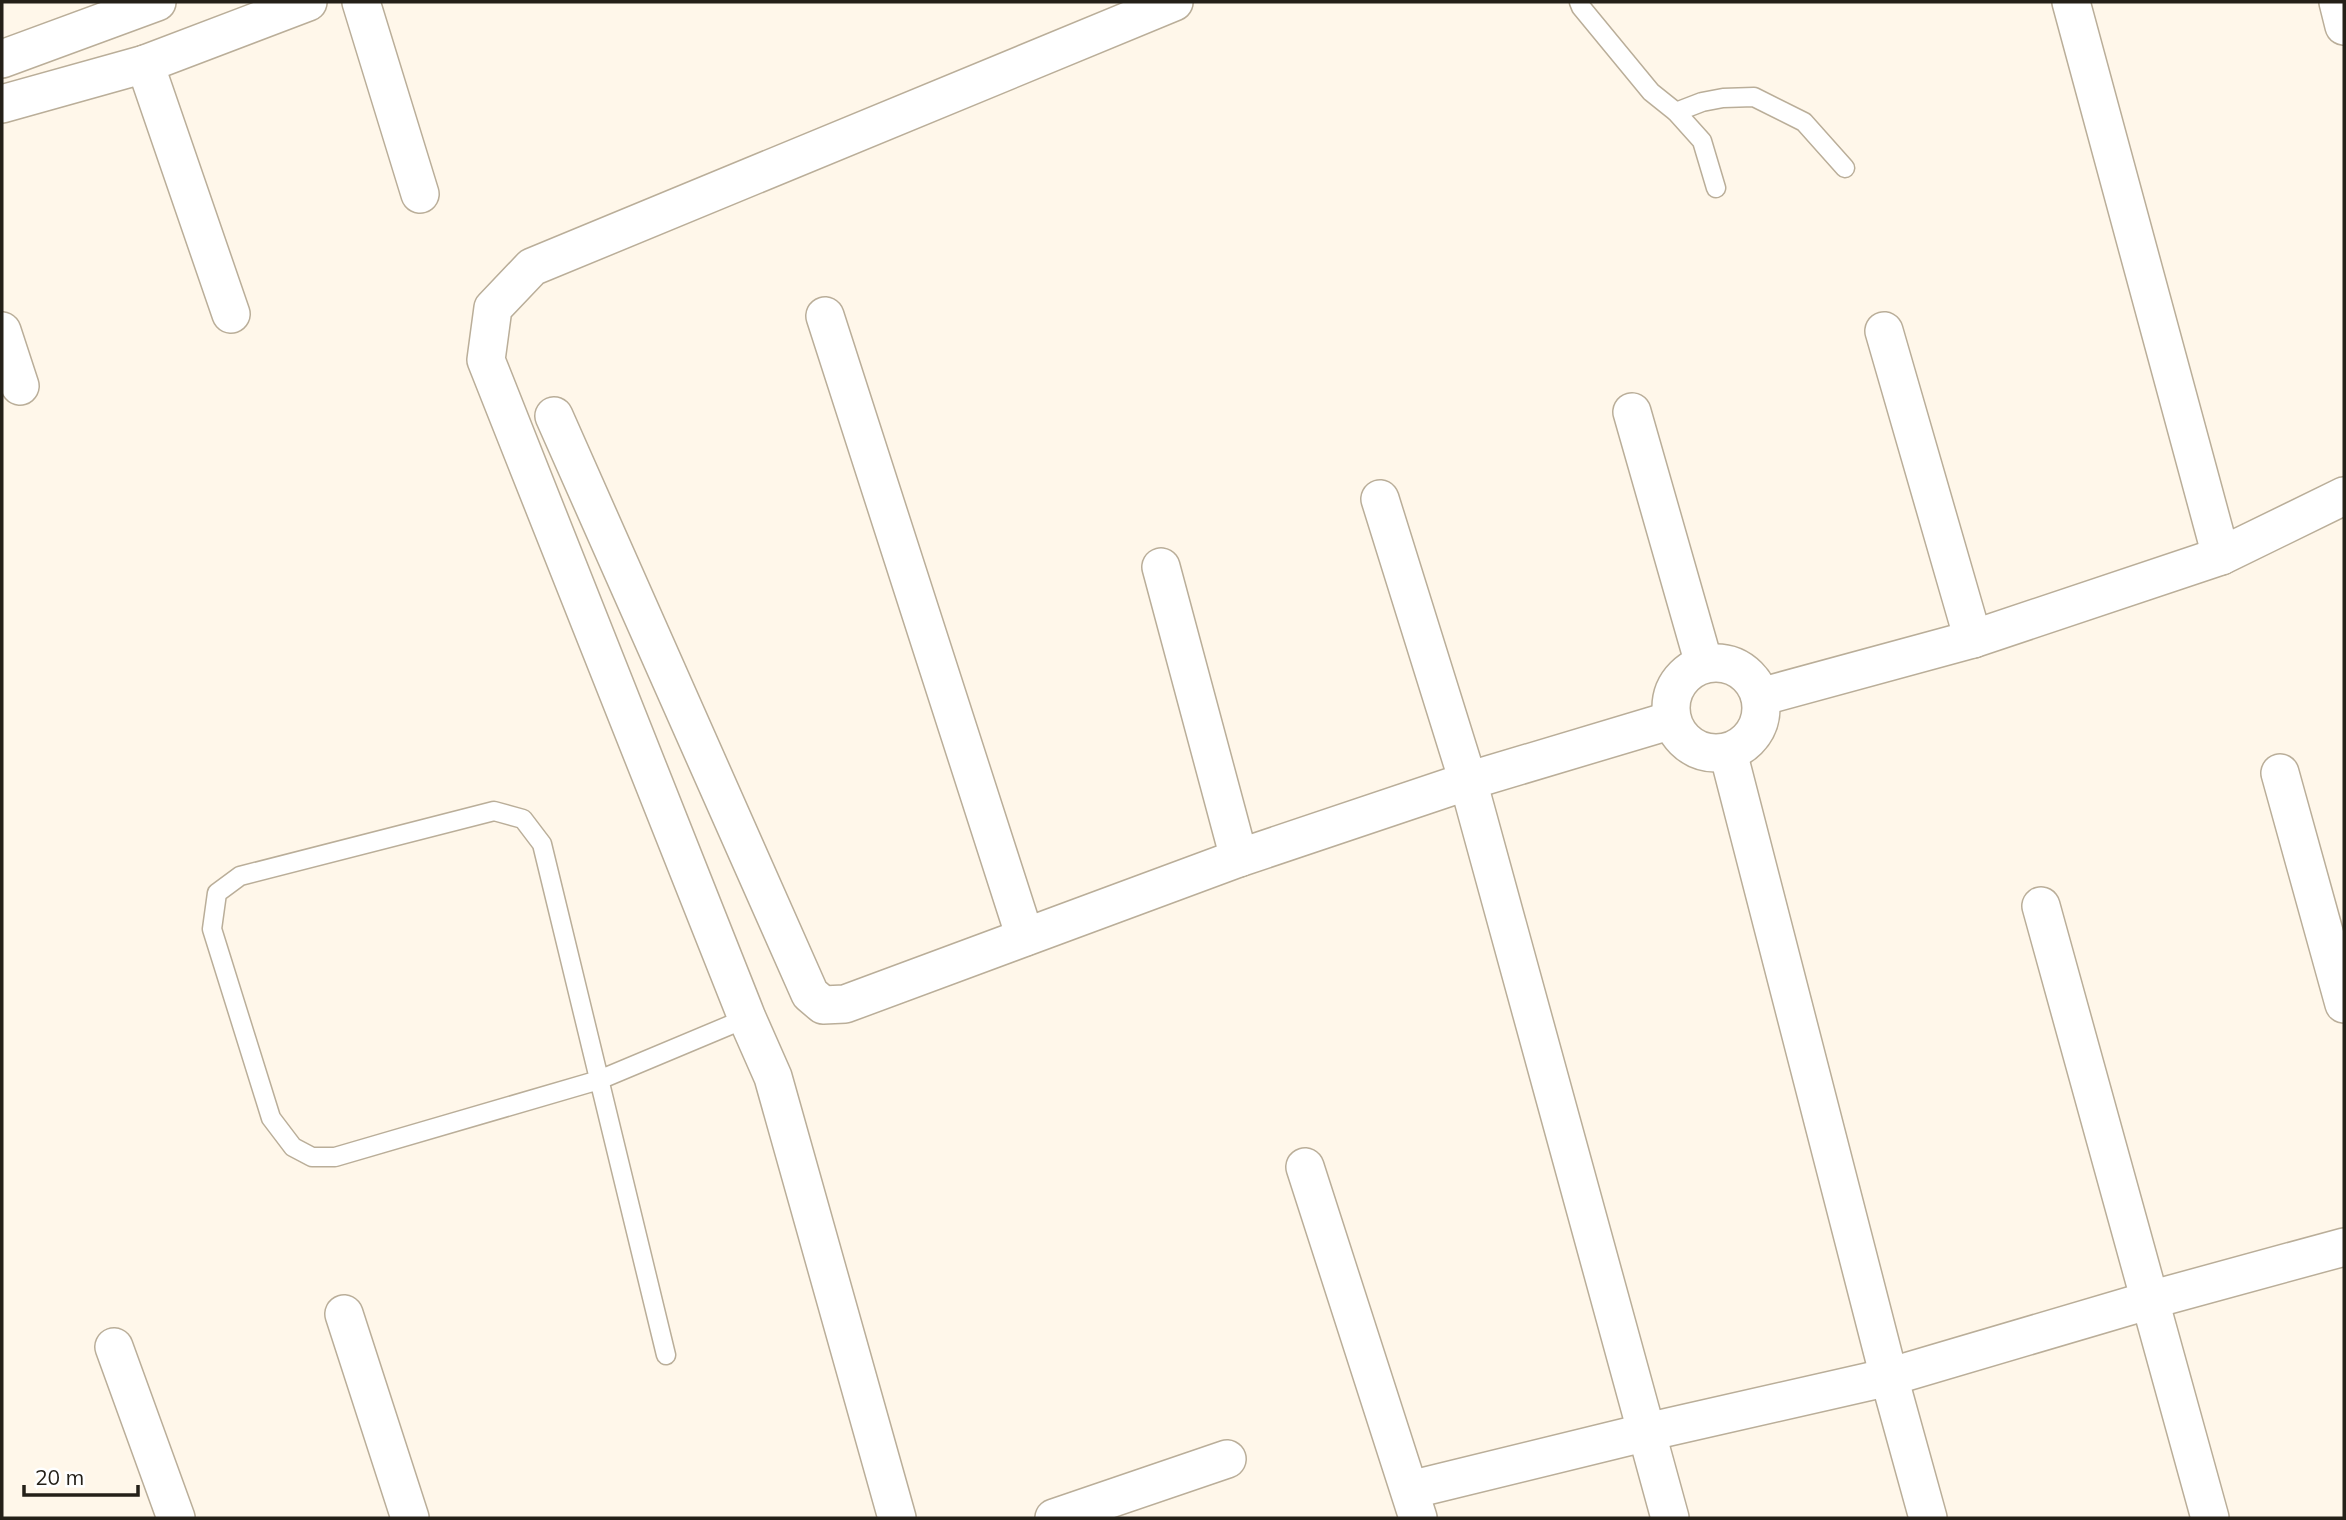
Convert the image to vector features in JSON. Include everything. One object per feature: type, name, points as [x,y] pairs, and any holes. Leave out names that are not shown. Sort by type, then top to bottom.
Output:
[{"type":"street","points":[[2,59],[157,2]]},
{"type":"street","points":[[2,104],[145,64],[308,2]]},
{"type":"street","points":[[362,2],[420,194]]},
{"type":"street","points":[[897,1518],[773,1077],[747,1018],[486,360],[493,308],[531,267],[1174,2]]},
{"type":"street","points":[[2071,2],[2221,556]]},
{"type":"street","points":[[2338,2],[2344,26]]},
{"type":"street","points":[[145,64],[231,314]]},
{"type":"street","points":[[825,316],[1025,937]]},
{"type":"street","points":[[2,331],[20,386]]},
{"type":"street","points":[[1884,331],[1973,639]]},
{"type":"street","points":[[1632,412],[1704,664]]},
{"type":"street","points":[[554,416],[810,993],[823,1005],[845,1004],[1239,858],[1468,780],[1672,720]]},
{"type":"street","points":[[1760,696],[1973,639],[2221,556],[2344,496]]},
{"type":"street","points":[[1380,499],[1468,780],[1670,1518]]},
{"type":"street","points":[[1161,568],[1239,858]]},
{"type":"street","points":[[1722,663],[1739,668],[1752,680],[1760,696],[1761,714],[1756,731],[1744,744],[1728,752],[1710,753],[1693,747],[1680,735],[1672,720],[1671,702],[1676,685],[1688,671],[1704,664],[1722,663]]},
{"type":"street","points":[[1728,752],[1889,1377],[1928,1518]]},
{"type":"street","points":[[2280,773],[2344,1004]]},
{"type":"street","points":[[2041,906],[2210,1518]]},
{"type":"street","points":[[1305,1167],[1414,1504],[1647,1432],[1889,1377],[2150,1300],[2344,1247]]},
{"type":"street","points":[[344,1314],[410,1518]]},
{"type":"street","points":[[114,1347],[176,1518]]},
{"type":"street","points":[[1055,1518],[1227,1459]]},
{"type":"lane","points":[[1579,2],[1612,47],[1651,92],[1676,112],[1702,141],[1716,188]]},
{"type":"lane","points":[[1676,112],[1702,102],[1754,97],[1804,122],[1845,168]]},
{"type":"lane","points":[[666,1355],[599,1080],[542,845],[523,819],[494,811],[240,876],[217,893],[212,929],[271,1118],[293,1147],[312,1157],[335,1157],[599,1080],[747,1018]]}]
